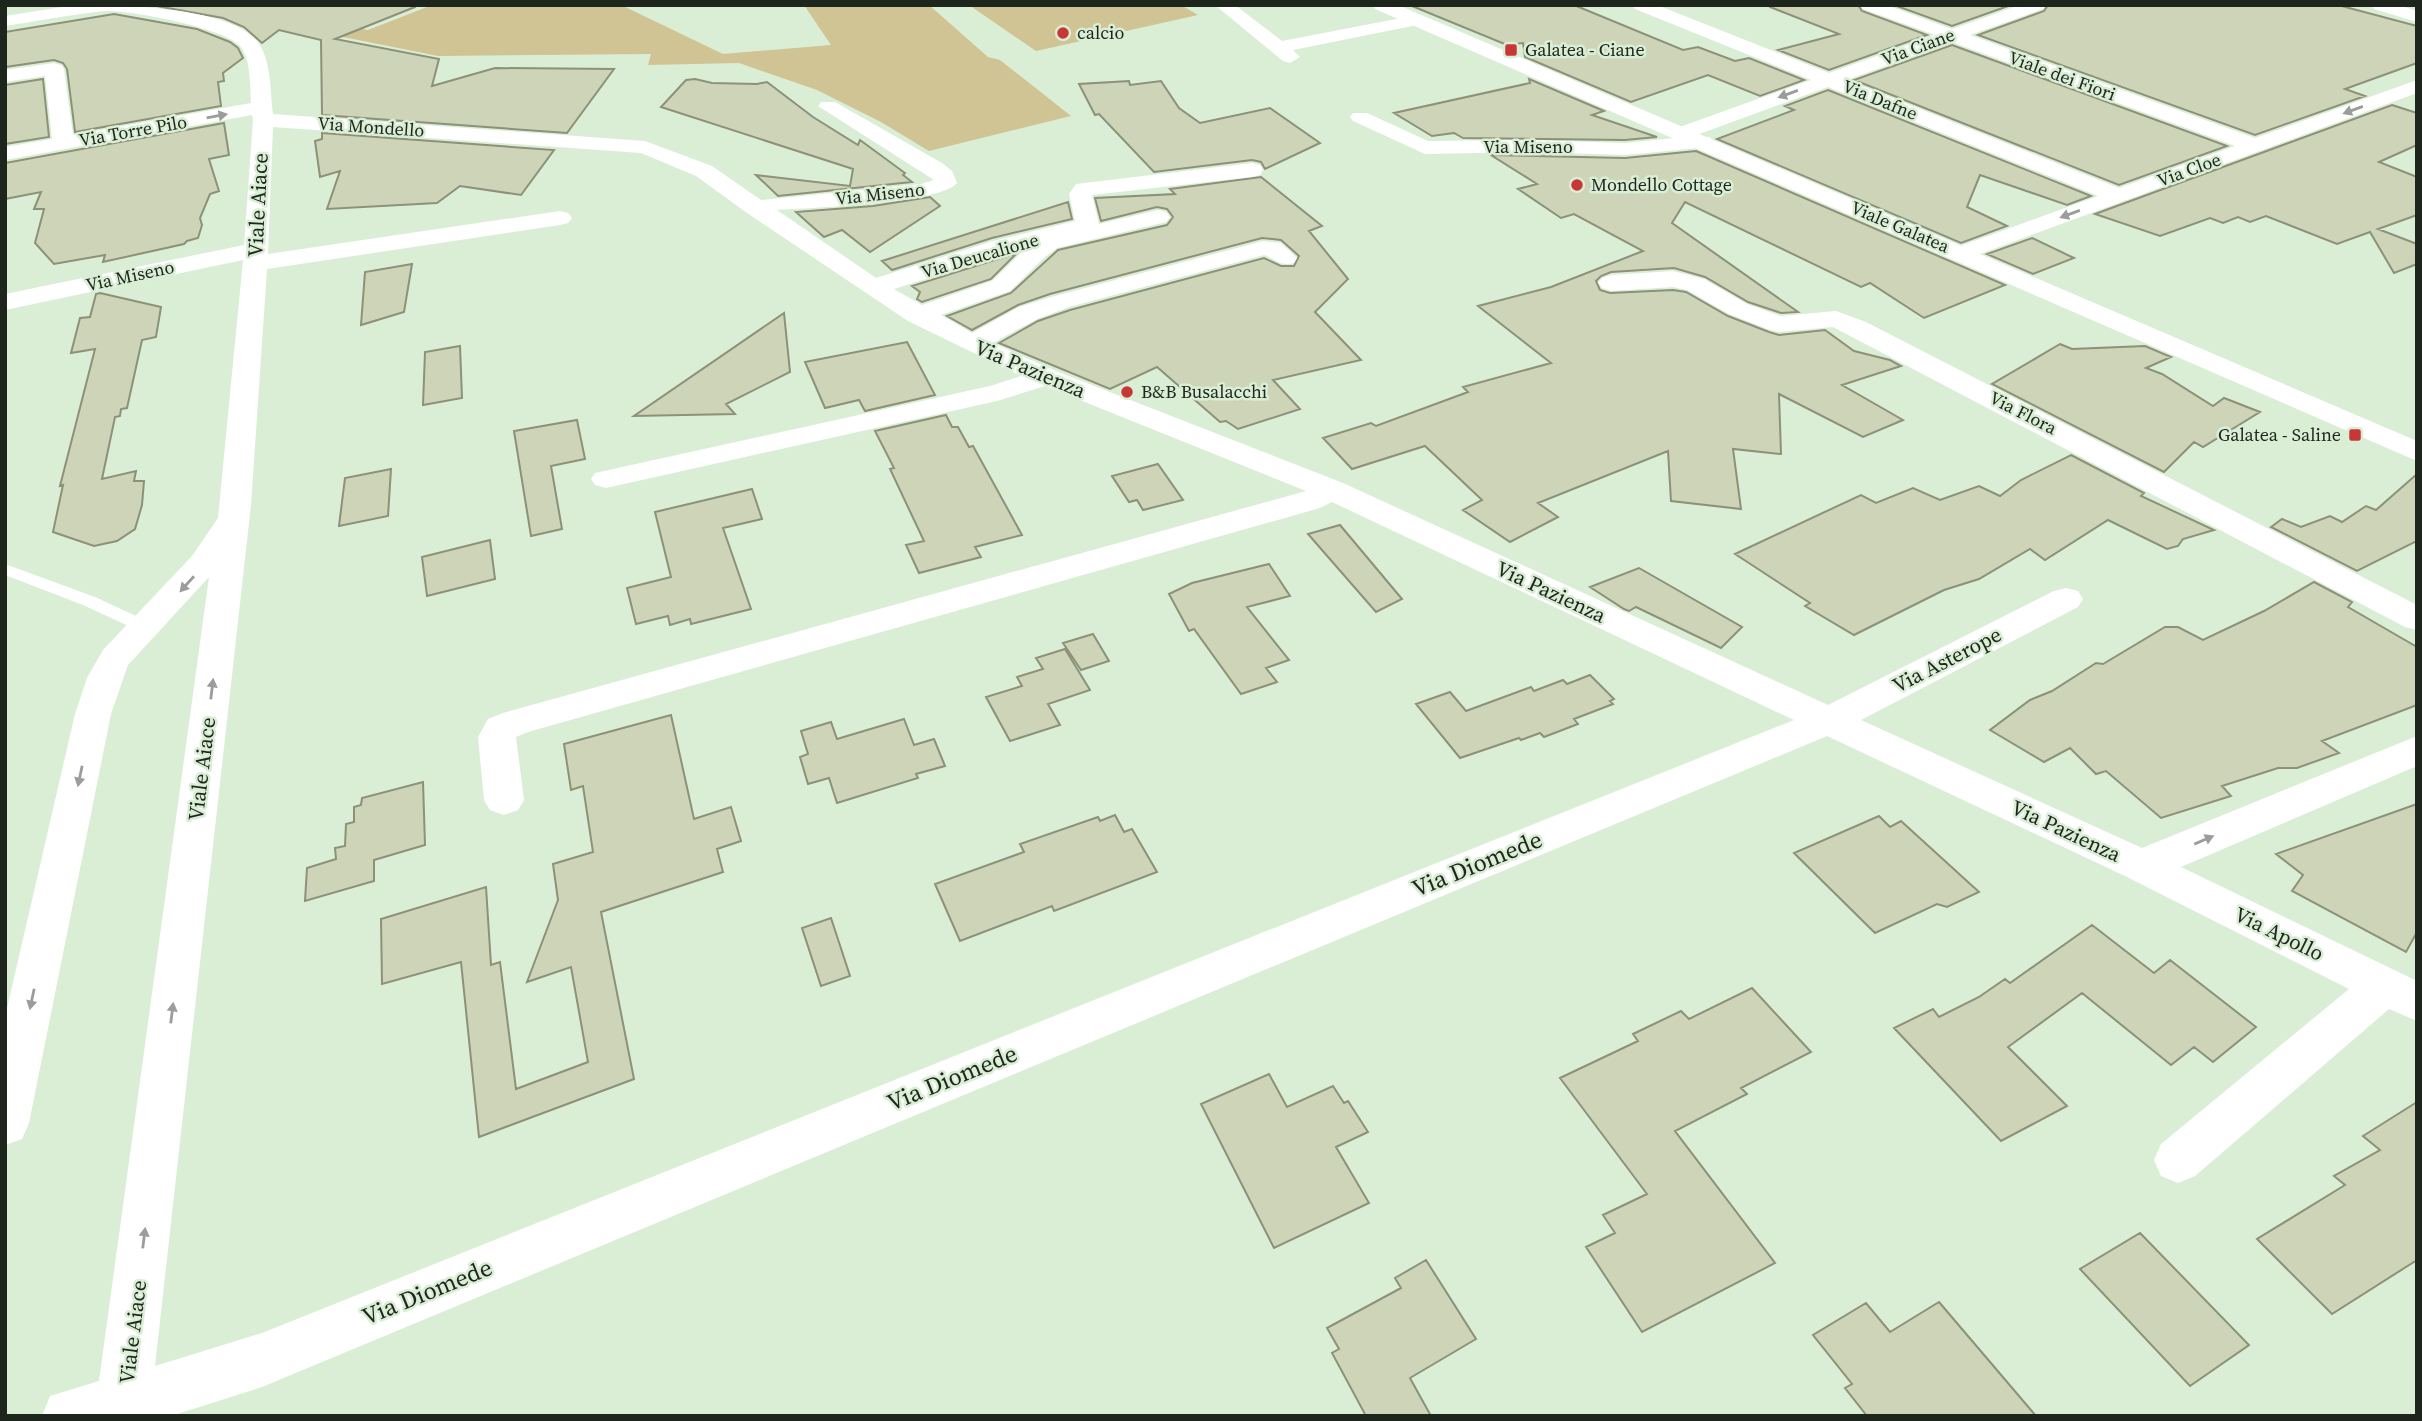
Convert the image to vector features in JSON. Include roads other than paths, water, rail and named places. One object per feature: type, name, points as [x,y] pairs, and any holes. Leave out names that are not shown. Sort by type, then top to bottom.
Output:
[{"type":"main road","name":"Viale Galatea","points":[[1382,5],[2417,452]]},
{"type":"street","points":[[5,21],[105,5],[206,23],[238,33],[246,38],[255,58],[262,114]]},
{"type":"street","points":[[1224,5],[1286,52],[1417,20]]},
{"type":"street","name":"Via Dafne","points":[[1641,5],[2119,196]]},
{"type":"street","name":"Viale dei Fiori","points":[[1868,5],[2256,146]]},
{"type":"street","name":"Via Ciane","points":[[1691,137],[1829,79],[2037,5]]},
{"type":"street","points":[[2380,5],[2417,17]]},
{"type":"street","points":[[5,76],[54,69],[63,144]]},
{"type":"street","name":"Via Cloe","points":[[1961,254],[2417,86]]},
{"type":"street","name":"Via Miseno","points":[[755,208],[771,204],[923,191],[946,183],[944,176],[934,168],[828,106]]},
{"type":"street","name":"Via Torre Pilo","points":[[5,155],[262,114]]},
{"type":"street","name":"Via Mondello","points":[[262,114],[645,147],[704,171]]},
{"type":"street","name":"Viale Aiace","points":[[123,1410],[234,505],[255,256],[262,114]]},
{"type":"street","name":"Via Miseno","points":[[1360,117],[1425,148],[1528,146],[1625,149],[1691,137]]},
{"type":"street","name":"Via Deucalione","points":[[873,287],[1002,246],[1087,225],[1088,218],[1080,204],[1080,194],[1084,189],[1252,170]]},
{"type":"street","name":"Via Pazienza","points":[[704,171],[873,287],[972,344],[1046,377],[1332,491],[2141,866],[2417,750]]},
{"type":"street","name":"Via Miseno","points":[[5,302],[255,256],[560,218]]},
{"type":"street","points":[[918,314],[1009,282],[1037,249],[1049,243],[1158,218]]},
{"type":"street","points":[[972,344],[1028,313],[1112,287],[1263,248],[1272,248],[1285,258]]},
{"type":"street","name":"Via Flora","points":[[1611,283],[1673,279],[1695,284],[1738,309],[1779,324],[1836,319],[1847,323],[2124,464],[2417,619]]},
{"type":"street","points":[[606,479],[997,393],[1046,377]]},
{"type":"street","points":[[505,800],[498,737],[501,728],[516,722],[1309,501],[1332,491]]},
{"type":"street","points":[[5,1123],[93,714],[113,661],[206,562],[220,540],[234,505]]},
{"type":"street","name":"Via Asterope","points":[[1828,721],[2066,600]]},
{"type":"street","name":"Via Diomede","points":[[70,1416],[123,1410],[262,1360],[1828,721]]},
{"type":"street","name":"Via Apollo","points":[[2141,866],[2401,994]]},
{"type":"street","points":[[2178,1160],[2401,994]]},
{"type":"lane","points":[[5,569],[89,600],[143,626]]},
{"type":"place","name":"calcio","points":[[1063,33]]},
{"type":"place","name":"Galatea - Ciane","points":[[1511,50]]},
{"type":"place","name":"Mondello Cottage","points":[[1577,185]]},
{"type":"place","name":"B&B Busalacchi","points":[[1127,392]]},
{"type":"place","name":"Galatea - Saline","points":[[2355,435]]}]
